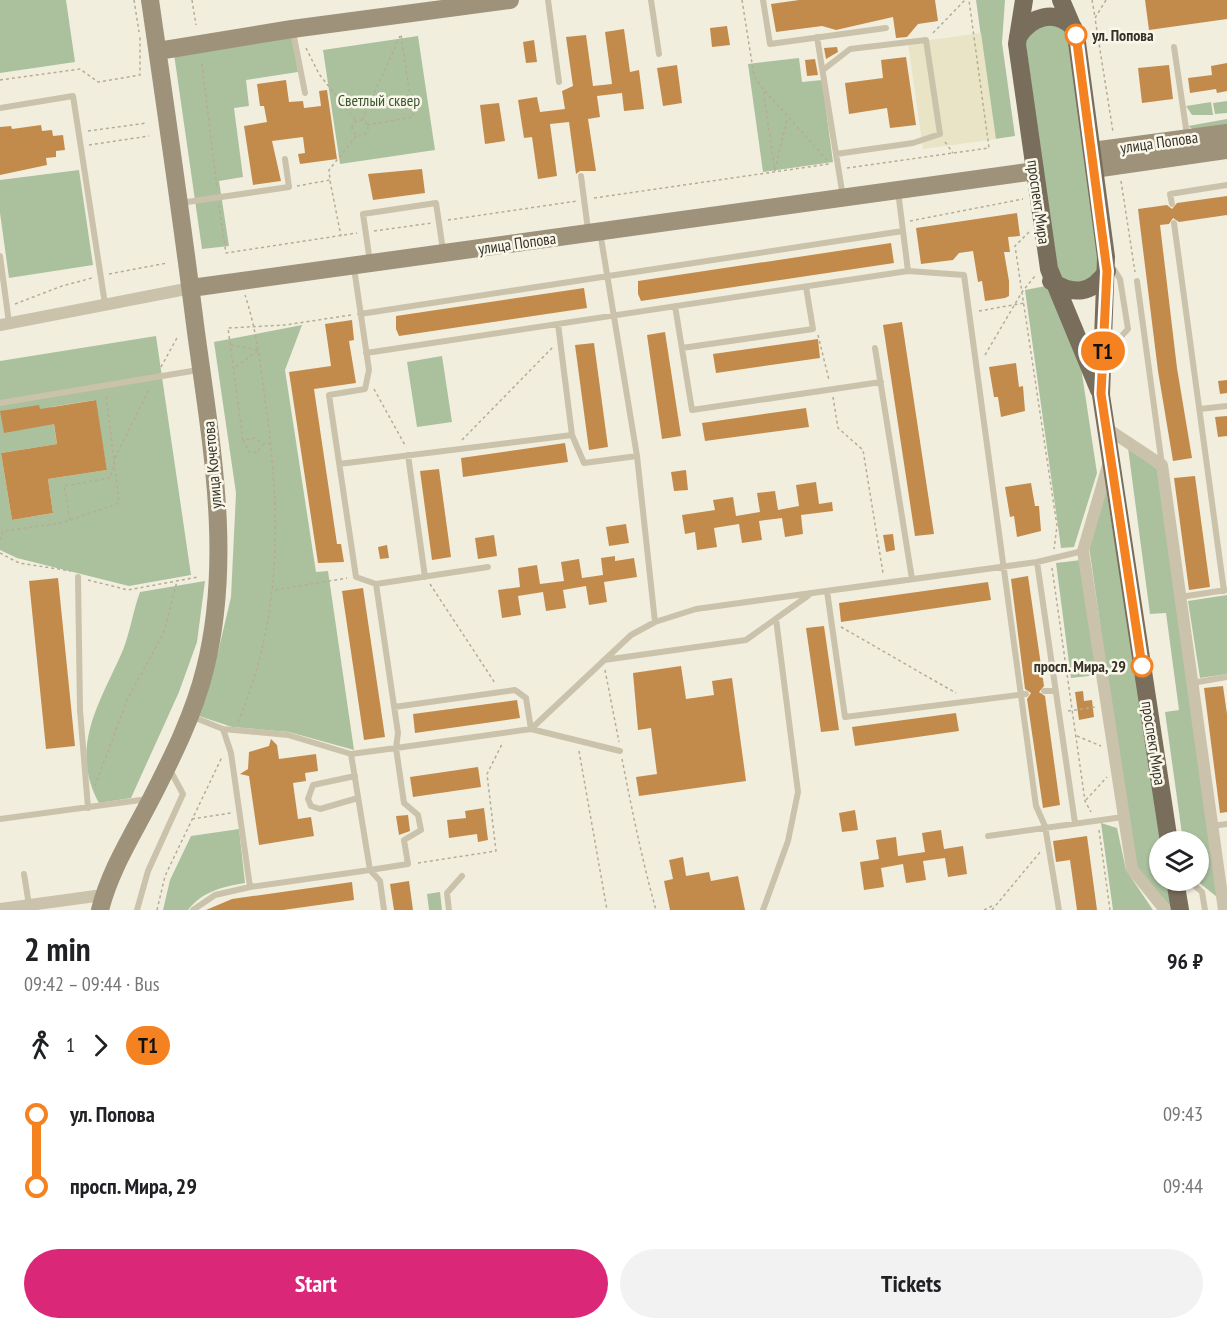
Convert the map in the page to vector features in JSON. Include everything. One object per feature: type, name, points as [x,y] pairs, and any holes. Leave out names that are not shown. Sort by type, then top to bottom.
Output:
[{"type":"main road","name":"проспект Мира","points":[[1024,0],[1018,37],[1035,171],[1043,278],[1101,394]]},
{"type":"main road","name":"проспект Мира","points":[[1061,0],[1073,27],[1092,151],[1106,264],[1101,394],[1167,831]]},
{"type":"main road","points":[[1018,37],[1026,24],[1046,16],[1062,18],[1073,27]]},
{"type":"main road","points":[[1043,278],[1064,289],[1081,292],[1095,286],[1106,264]]},
{"type":"main road","points":[[1177,891],[1180,910]]},
{"type":"street","name":"улица Кочетова","points":[[101,903],[114,867],[152,798],[189,716],[205,670],[214,623],[218,583],[219,547],[213,456],[180,203],[150,0]]},
{"type":"street","points":[[158,51],[292,29],[503,0]]},
{"type":"street","name":"улица Попова","points":[[1094,169],[1189,147],[1227,132]]},
{"type":"street","name":"улица Попова","points":[[1092,151],[1189,147],[1227,150]]},
{"type":"street","name":"улица Попова","points":[[5,324],[191,288],[1035,171]]},
{"type":"street","points":[[1106,428],[1162,465],[1224,910]]},
{"type":"street","points":[[1110,458],[1083,551],[1132,869],[1164,910]]},
{"type":"street","points":[[0,909],[29,905],[101,903]]},
{"type":"lane","points":[[548,0],[559,82]]},
{"type":"lane","points":[[651,0],[659,54]]},
{"type":"lane","points":[[763,0],[770,44],[886,28]]},
{"type":"lane","points":[[292,29],[305,93]]},
{"type":"lane","points":[[817,38],[843,198]]},
{"type":"lane","points":[[822,70],[850,49],[926,40],[940,134],[913,143],[836,153]]},
{"type":"lane","points":[[1174,47],[1189,147]]},
{"type":"lane","points":[[0,108],[73,96],[105,305]]},
{"type":"lane","points":[[180,203],[289,187],[285,159]]},
{"type":"lane","points":[[581,176],[584,200],[607,276],[637,456],[655,622]]},
{"type":"lane","points":[[1172,204],[1170,194],[1227,185]]},
{"type":"lane","points":[[898,190],[908,271]]},
{"type":"lane","points":[[443,254],[436,203],[363,214],[365,232],[360,314],[366,353],[365,390],[329,395],[356,577],[376,584],[488,567]]},
{"type":"lane","points":[[1174,223],[1226,590],[1179,597]]},
{"type":"lane","points":[[360,314],[903,231]]},
{"type":"lane","points":[[0,256],[7,307],[5,324]]},
{"type":"lane","points":[[366,353],[908,271],[964,275],[1003,567],[1023,695],[1036,806],[1045,826],[1059,910]]},
{"type":"lane","points":[[1137,281],[1162,465]]},
{"type":"lane","points":[[682,348],[813,329],[806,287]]},
{"type":"lane","points":[[675,306],[692,410],[881,382]]},
{"type":"lane","points":[[558,324],[572,435],[585,463],[637,456]]},
{"type":"lane","points":[[875,348],[912,579]]},
{"type":"lane","points":[[0,403],[202,369]]},
{"type":"lane","points":[[1200,409],[1227,406]]},
{"type":"lane","points":[[339,464],[572,435]]},
{"type":"lane","points":[[408,455],[425,576]]},
{"type":"lane","points":[[531,729],[631,635],[655,622],[696,609],[1037,562],[1083,551]]},
{"type":"lane","points":[[1037,562],[1075,823]]},
{"type":"lane","points":[[78,577],[80,710],[88,808]]},
{"type":"lane","points":[[193,910],[215,895],[250,887],[408,864],[405,840],[421,830],[418,815],[404,803],[396,748],[398,733],[376,584]]},
{"type":"lane","points":[[827,591],[845,717],[1023,695]]},
{"type":"lane","points":[[603,660],[746,640],[812,593]]},
{"type":"lane","points":[[763,910],[788,841],[798,792],[776,619]]},
{"type":"lane","points":[[1191,683],[1227,677]]},
{"type":"lane","points":[[394,707],[515,690],[526,698],[531,729]]},
{"type":"lane","points":[[1044,691],[1055,691]]},
{"type":"lane","points":[[189,716],[223,729],[288,735],[351,754],[531,729],[620,751]]},
{"type":"lane","points":[[223,729],[229,743],[241,811],[250,887]]},
{"type":"lane","points":[[351,754],[370,870],[380,881],[384,910]]},
{"type":"lane","points":[[137,910],[148,871],[183,794],[167,766]]},
{"type":"lane","points":[[355,776],[313,785],[308,799],[311,806],[320,809],[358,798]]},
{"type":"lane","points":[[0,819],[152,798]]},
{"type":"lane","points":[[988,836],[1045,826],[1123,817]]},
{"type":"lane","points":[[1212,826],[1227,824]]},
{"type":"lane","points":[[24,873],[29,905]]},
{"type":"lane","points":[[449,910],[447,893],[462,876]]},
{"type":"lane","points":[[1201,891],[1205,910]]},
{"type":"path","points":[[0,80],[80,69],[98,82],[140,75],[140,37],[134,0]]},
{"type":"path","points":[[192,0],[196,25]]},
{"type":"path","points":[[202,64],[226,253],[831,164],[788,118],[754,76],[742,0]]},
{"type":"path","points":[[926,40],[965,0]]},
{"type":"path","points":[[839,169],[989,148],[969,0]]},
{"type":"path","points":[[1092,0],[1113,132]]},
{"type":"path","points":[[1095,18],[1106,0]]},
{"type":"path","points":[[356,121],[362,120],[368,125],[413,117],[401,35],[362,120]]},
{"type":"path","points":[[305,47],[319,74],[356,121]]},
{"type":"path","points":[[763,89],[775,171]]},
{"type":"path","points":[[775,171],[788,118]]},
{"type":"path","points":[[356,121],[352,129],[357,135]]},
{"type":"path","points":[[78,133],[147,123]]},
{"type":"path","points":[[341,236],[329,170],[357,135],[366,133],[368,125]]},
{"type":"path","points":[[940,134],[953,153]]},
{"type":"path","points":[[80,148],[149,136]]},
{"type":"path","points":[[289,187],[330,180]]},
{"type":"path","points":[[1121,182],[1137,281]]},
{"type":"path","points":[[902,222],[1025,199]]},
{"type":"path","points":[[1031,243],[1029,232],[1015,246],[1057,526],[1053,556]]},
{"type":"path","points":[[7,307],[62,286],[99,276],[167,263]]},
{"type":"path","points":[[976,369],[1022,292],[1043,278]]},
{"type":"path","points":[[235,730],[252,689],[265,644],[274,590],[277,519],[271,443],[259,350],[255,325],[244,291]]},
{"type":"path","points":[[969,312],[1024,303]]},
{"type":"path","points":[[263,444],[258,452],[250,453],[243,440],[228,328],[285,325],[360,314]]},
{"type":"path","points":[[813,329],[818,334],[832,389],[838,428],[863,450],[884,583]]},
{"type":"path","points":[[70,521],[64,486],[110,478],[115,458],[178,336]]},
{"type":"path","points":[[453,450],[560,339]]},
{"type":"path","points":[[231,345],[259,350]]},
{"type":"path","points":[[234,368],[259,350]]},
{"type":"path","points":[[367,377],[405,444],[408,455]]},
{"type":"path","points":[[0,540],[3,531],[70,521],[119,503],[104,384]]},
{"type":"path","points":[[243,440],[255,438],[263,444],[271,443]]},
{"type":"path","points":[[0,553],[19,563],[71,571],[78,577],[128,590],[198,577]]},
{"type":"path","points":[[1051,565],[1085,801],[1096,820],[1110,910]]},
{"type":"path","points":[[425,576],[500,692]]},
{"type":"path","points":[[274,590],[356,577]]},
{"type":"path","points":[[87,800],[93,793],[127,700],[164,632],[177,581]]},
{"type":"path","points":[[831,621],[968,700]]},
{"type":"path","points":[[603,660],[620,751],[636,818],[640,850],[656,910]]},
{"type":"path","points":[[1059,713],[1106,706]]},
{"type":"path","points":[[408,864],[496,851],[487,774],[508,732]]},
{"type":"path","points":[[1076,735],[1114,751]]},
{"type":"path","points":[[577,740],[607,910]]},
{"type":"path","points":[[157,910],[165,876],[229,743]]},
{"type":"path","points":[[1085,801],[1116,768]]},
{"type":"path","points":[[191,819],[241,811]]},
{"type":"path","points":[[992,910],[1048,843]]},
{"type":"path","points":[[984,910],[995,905]]},
{"type":"green space","points":[[0,0],[66,0],[75,62],[0,73]]},
{"type":"green space","points":[[976,0],[1005,0],[1002,43],[1015,136],[995,139]]},
{"type":"green space","points":[[1058,24],[1068,33],[1101,267],[1080,287],[1057,278],[1025,37],[1035,27]]},
{"type":"green space","name":"Светлый сквер","points":[[418,36],[435,150],[340,164],[323,50]]},
{"type":"green space","points":[[293,37],[298,72],[246,80],[249,106],[234,108],[243,177],[219,181],[229,246],[202,249],[174,54]]},
{"type":"green space","points":[[799,58],[802,82],[822,80],[833,162],[763,172],[748,64]]},
{"type":"green space","points":[[1227,101],[1227,113],[1215,114],[1213,103]]},
{"type":"green space","points":[[1211,102],[1213,115],[1192,115],[1186,106]]},
{"type":"green space","points":[[1227,119],[1227,126],[1195,131],[1188,126]]},
{"type":"green space","points":[[79,170],[93,265],[9,278],[0,213],[0,180]]},
{"type":"green space","points":[[1046,286],[1079,354],[1097,473],[1074,547],[1061,548],[1025,290]]},
{"type":"green space","points":[[302,325],[285,370],[316,572],[328,571],[354,750],[289,732],[232,727],[196,715],[218,652],[231,597],[236,493],[214,342]]},
{"type":"green space","points":[[156,336],[191,575],[129,586],[17,558],[0,550],[0,361]],"holes":[[[95,400],[107,470],[48,479],[53,513],[12,520],[1,453],[57,444],[51,407]]]},
{"type":"green space","points":[[442,356],[452,422],[417,427],[407,362]]},
{"type":"green space","points":[[1128,448],[1157,469],[1208,831],[1182,831],[1165,712],[1179,710],[1166,613],[1150,614]]},
{"type":"green space","points":[[1106,488],[1160,831],[1149,831],[1149,882],[1134,864],[1089,546]]},
{"type":"green space","points":[[1081,560],[1097,675],[1071,678],[1056,563]]},
{"type":"green space","points":[[205,581],[197,642],[179,692],[131,798],[99,803],[90,782],[87,743],[98,706],[123,650],[140,592]]},
{"type":"green space","points":[[1227,595],[1227,674],[1200,678],[1188,601]]},
{"type":"green space","points":[[1101,823],[1117,828],[1126,870],[1153,910],[1113,910]]},
{"type":"green space","points":[[239,829],[245,883],[228,886],[207,894],[188,910],[163,910],[170,880],[191,836]]},
{"type":"green space","points":[[1209,840],[1217,897],[1209,891]]},
{"type":"green space","points":[[1157,891],[1170,891],[1173,910]]},
{"type":"green space","points":[[440,892],[442,910],[429,910],[427,894]]},
{"type":"shaded area","points":[[981,33],[996,139],[923,149],[908,43]]},
{"type":"building","points":[[799,0],[935,0],[938,21],[918,24],[907,37],[896,38],[893,17],[836,30],[822,26],[776,32],[771,4]]},
{"type":"building","points":[[1145,0],[1227,0],[1227,19],[1149,30]]},
{"type":"building","points":[[727,26],[730,45],[712,47],[710,28]]},
{"type":"building","points":[[624,29],[630,72],[639,70],[644,109],[624,111],[622,93],[597,96],[600,117],[588,119],[596,171],[580,171],[576,174],[569,122],[550,124],[557,176],[538,179],[532,137],[524,138],[518,100],[537,97],[540,112],[565,109],[562,91],[573,86],[566,37],[586,35],[593,86],[612,84],[605,32]]},
{"type":"building","points":[[534,40],[537,62],[526,63],[523,42]]},
{"type":"building","points":[[837,47],[838,52],[826,59],[824,48]]},
{"type":"building","points":[[906,57],[916,125],[890,128],[887,108],[849,114],[845,83],[883,78],[881,60]]},
{"type":"building","points":[[815,59],[818,75],[807,76],[805,60]]},
{"type":"building","points":[[1227,63],[1227,91],[1217,93],[1216,89],[1190,93],[1188,78],[1212,75],[1211,66]]},
{"type":"building","points":[[677,65],[682,103],[663,106],[657,68]]},
{"type":"building","points":[[1169,65],[1173,99],[1142,103],[1138,68]]},
{"type":"building","points":[[286,80],[289,102],[303,101],[304,108],[321,106],[319,91],[327,90],[337,159],[300,164],[298,154],[305,153],[303,137],[272,141],[281,181],[253,185],[244,126],[267,122],[264,106],[260,106],[257,84]]},
{"type":"building","points":[[499,103],[505,141],[485,144],[480,105]]},
{"type":"building","points":[[41,125],[42,131],[52,130],[53,136],[63,135],[65,150],[56,151],[56,157],[46,158],[47,165],[0,175],[0,127],[11,126],[12,129]]},
{"type":"building","points":[[422,169],[425,193],[373,200],[368,174]]},
{"type":"building","points":[[1227,196],[1227,215],[1179,222],[1173,218],[1169,224],[1160,225],[1177,368],[1192,458],[1173,461],[1158,371],[1138,209],[1167,205],[1172,209],[1177,203]]},
{"type":"building","points":[[1017,213],[1020,236],[1008,237],[1010,252],[1004,252],[1009,296],[985,301],[982,281],[978,282],[973,251],[959,253],[953,260],[921,264],[916,228]]},
{"type":"building","points":[[891,243],[894,263],[641,301],[638,294],[638,281]]},
{"type":"building","points":[[584,288],[587,308],[399,336],[396,329],[396,316]]},
{"type":"building","points":[[352,320],[354,340],[349,341],[356,383],[314,389],[337,544],[341,544],[344,562],[318,563],[289,372],[331,366],[325,324]]},
{"type":"building","points":[[902,322],[934,534],[915,536],[883,325]]},
{"type":"building","points":[[665,332],[681,436],[662,439],[647,335]]},
{"type":"building","points":[[818,339],[820,358],[716,373],[713,354]]},
{"type":"building","points":[[594,343],[608,447],[589,450],[575,345]]},
{"type":"building","points":[[1016,363],[1019,387],[1023,386],[1025,411],[1001,417],[998,397],[994,397],[989,367]]},
{"type":"building","points":[[1227,380],[1227,393],[1220,394],[1218,381]]},
{"type":"building","points":[[96,400],[107,470],[48,479],[53,513],[12,520],[1,453],[57,444],[54,424],[4,433],[0,411],[39,405],[40,409]]},
{"type":"building","points":[[806,408],[809,427],[705,441],[702,423]]},
{"type":"building","points":[[1227,416],[1227,436],[1218,437],[1215,417]]},
{"type":"building","points":[[565,443],[568,462],[463,477],[461,458]]},
{"type":"building","points":[[439,469],[451,557],[432,560],[420,471]]},
{"type":"building","points":[[686,470],[688,490],[674,491],[671,472]]},
{"type":"building","points":[[1195,476],[1210,587],[1189,590],[1174,478]]},
{"type":"building","points":[[816,482],[819,504],[832,502],[833,511],[801,515],[803,534],[785,537],[782,518],[759,521],[762,540],[742,543],[739,524],[714,528],[717,547],[697,550],[695,532],[685,534],[682,515],[715,510],[713,500],[733,497],[736,516],[760,512],[757,493],[775,491],[778,510],[799,506],[796,485]]},
{"type":"building","points":[[1031,483],[1035,506],[1039,506],[1041,531],[1017,537],[1014,516],[1010,517],[1005,487]]},
{"type":"building","points":[[626,524],[629,543],[609,546],[606,527]]},
{"type":"building","points":[[893,534],[895,550],[886,552],[883,535]]},
{"type":"building","points":[[494,535],[497,556],[478,559],[475,538]]},
{"type":"building","points":[[387,545],[389,558],[380,559],[378,547]]},
{"type":"building","points":[[615,556],[615,561],[634,558],[637,577],[604,582],[607,602],[589,605],[586,586],[563,590],[566,608],[546,611],[543,592],[518,596],[521,615],[502,618],[498,590],[520,587],[518,568],[537,565],[540,584],[564,581],[561,562],[579,559],[582,578],[603,575],[601,558]]},
{"type":"building","points":[[1028,576],[1044,686],[1039,692],[1045,696],[1060,805],[1043,808],[1027,699],[1031,693],[1025,689],[1011,579]]},
{"type":"building","points":[[58,578],[75,746],[46,749],[29,581]]},
{"type":"building","points":[[988,582],[991,600],[841,622],[839,603]]},
{"type":"building","points":[[363,588],[385,737],[364,740],[342,591]]},
{"type":"building","points":[[824,626],[839,730],[821,732],[806,628]]},
{"type":"building","points":[[681,666],[686,699],[714,695],[712,681],[732,678],[746,781],[639,796],[636,777],[657,774],[651,728],[638,730],[633,673]]},
{"type":"building","points":[[1223,686],[1227,714],[1227,812],[1220,813],[1204,688]]},
{"type":"building","points":[[1083,691],[1084,701],[1092,700],[1094,717],[1079,720],[1075,692]]},
{"type":"building","points":[[517,700],[520,718],[415,733],[413,714]]},
{"type":"building","points":[[956,713],[959,731],[855,746],[852,727]]},
{"type":"building","points":[[271,739],[277,745],[279,759],[316,754],[318,771],[305,773],[306,781],[293,783],[298,819],[311,817],[314,836],[259,845],[249,776],[240,774],[248,769],[249,752],[269,746]]},
{"type":"building","points":[[478,767],[481,787],[413,797],[410,777]]},
{"type":"building","points":[[484,808],[488,840],[478,842],[477,834],[449,838],[447,820],[466,818],[465,811]]},
{"type":"building","points":[[855,810],[858,830],[842,832],[839,813]]},
{"type":"building","points":[[408,815],[410,831],[399,835],[396,816]]},
{"type":"building","points":[[941,830],[944,849],[963,846],[967,874],[948,877],[945,858],[923,861],[926,880],[906,883],[903,864],[881,868],[884,887],[864,890],[860,862],[879,859],[876,840],[896,837],[898,856],[925,852],[922,833]]},
{"type":"building","points":[[1087,836],[1097,910],[1077,910],[1070,860],[1056,862],[1053,841]]},
{"type":"building","points":[[683,857],[686,876],[709,872],[711,881],[738,876],[745,910],[670,910],[664,881],[673,879],[669,860]]},
{"type":"building","points":[[409,881],[413,910],[394,910],[390,884]]},
{"type":"building","points":[[352,882],[354,900],[283,910],[206,910],[232,899]]},
{"type":"bus line","name":"Т1","points":[[1076,35],[1107,271],[1101,394],[1142,666]]},
{"type":"place","name":"ул. Попова","points":[[1076,35]]},
{"type":"place","name":"просп. Мира, 29","points":[[1142,666]]}]
